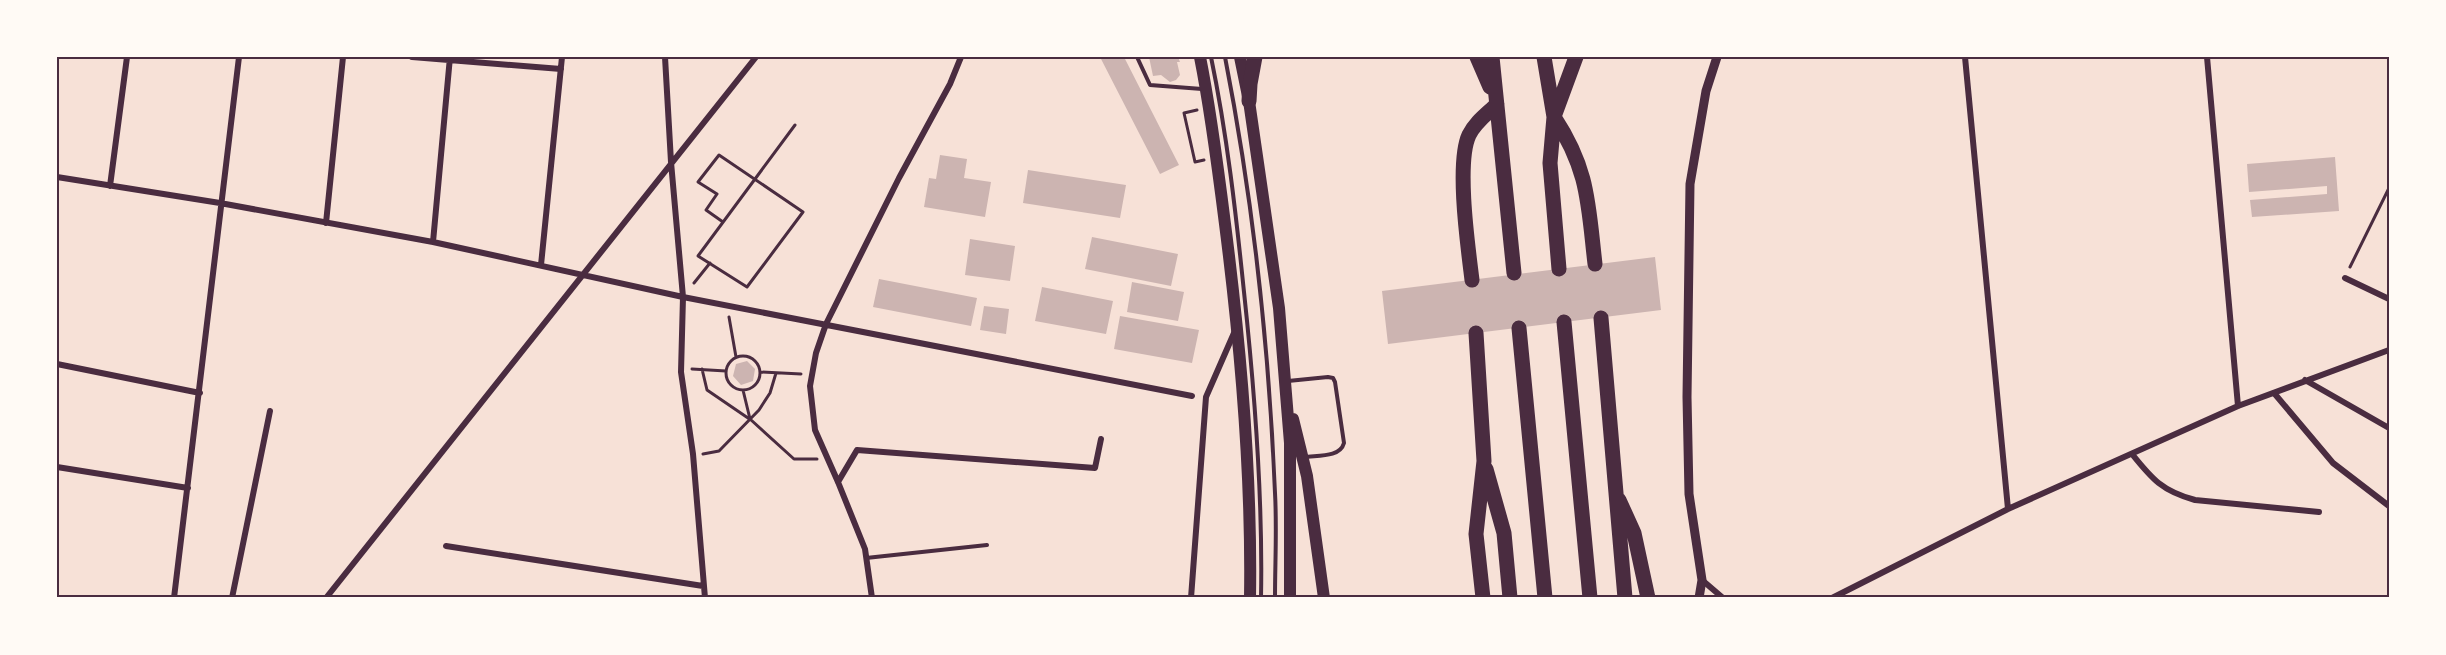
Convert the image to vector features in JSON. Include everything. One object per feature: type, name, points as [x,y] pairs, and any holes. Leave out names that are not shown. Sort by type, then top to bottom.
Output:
[{"type":"highway","points":[[1249,101],[1255,57]]},
{"type":"highway","points":[[1477,57],[1497,104]]},
{"type":"highway","points":[[1492,57],[1514,273]]},
{"type":"highway","points":[[1544,57],[1554,117],[1550,163],[1560,269]]},
{"type":"highway","points":[[1554,117],[1576,57]]},
{"type":"highway","points":[[1472,280],[1465,211],[1465,147],[1469,134],[1476,124],[1497,104]]},
{"type":"highway","points":[[1554,117],[1567,137],[1582,171],[1595,264]]},
{"type":"highway","points":[[1601,318],[1625,598]]},
{"type":"highway","points":[[1564,322],[1590,598]]},
{"type":"highway","points":[[1520,328],[1545,598]]},
{"type":"highway","points":[[1476,333],[1484,461],[1476,534],[1483,598]]},
{"type":"highway","points":[[1484,461],[1504,533],[1510,598]]},
{"type":"highway","points":[[1615,492],[1634,533],[1648,598]]},
{"type":"main road","points":[[1200,57],[1238,324],[1245,403],[1250,598]]},
{"type":"main road","points":[[1240,57],[1249,101],[1279,308],[1290,443],[1290,598]]},
{"type":"main road","points":[[1286,401],[1304,457],[1324,598]]},
{"type":"street","points":[[110,186],[127,57]]},
{"type":"street","points":[[174,598],[239,57]]},
{"type":"street","points":[[326,223],[343,57]]},
{"type":"street","points":[[412,57],[561,69]]},
{"type":"street","points":[[541,265],[562,57]]},
{"type":"street","points":[[665,57],[671,162],[683,297],[681,368],[693,454],[705,598]]},
{"type":"street","points":[[326,598],[756,57]]},
{"type":"street","points":[[872,598],[865,549],[815,430],[810,386],[816,353],[826,324],[899,178],[950,84],[961,57]]},
{"type":"street","points":[[1699,598],[1702,580],[1689,494],[1687,397],[1690,184],[1706,91],[1717,57]]},
{"type":"street","points":[[1965,57],[2008,509]]},
{"type":"street","points":[[2207,57],[2238,406]]},
{"type":"street","points":[[433,242],[449,59]]},
{"type":"street","points":[[57,177],[220,203],[433,242],[683,297],[1192,396]]},
{"type":"street","points":[[2345,278],[2389,299]]},
{"type":"street","points":[[1191,598],[1206,398],[1238,324]]},
{"type":"street","points":[[1832,598],[2008,509],[2238,406],[2389,350]]},
{"type":"street","points":[[57,364],[200,393]]},
{"type":"street","points":[[2305,380],[2389,428]]},
{"type":"street","points":[[2274,393],[2333,463],[2389,506]]},
{"type":"street","points":[[232,598],[270,411]]},
{"type":"street","points":[[838,482],[857,450],[1095,468],[1101,439]]},
{"type":"street","points":[[2132,454],[2156,483],[2175,494],[2195,500],[2319,512]]},
{"type":"street","points":[[57,467],[188,488]]},
{"type":"street","points":[[446,546],[703,586]]},
{"type":"street","points":[[1702,580],[1723,598]]},
{"type":"lane","points":[[1137,57],[1150,86],[1206,89]]},
{"type":"lane","points":[[1211,57],[1220,100],[1237,228],[1255,391],[1262,561],[1261,598]]},
{"type":"lane","points":[[1225,57],[1250,208],[1266,355],[1275,494],[1275,598]]},
{"type":"lane","points":[[1284,382],[1328,377],[1333,378],[1335,382],[1344,443],[1342,449],[1337,453],[1304,457]]},
{"type":"lane","points":[[866,558],[987,544]]},
{"type":"path","points":[[1184,113],[1195,162]]},
{"type":"path","points":[[723,222],[706,210],[717,194],[699,182],[719,155],[755,179],[803,212],[747,287],[698,256],[723,222],[755,179],[795,125]]},
{"type":"path","points":[[2345,278],[2389,188]]},
{"type":"path","points":[[683,297],[710,263]]},
{"type":"path","points":[[729,306],[729,329],[736,357]]},
{"type":"path","points":[[741,355],[752,358],[760,366],[760,377],[754,387],[743,390],[728,382],[726,371],[728,365],[736,357],[741,355]]},
{"type":"path","points":[[681,368],[726,371]]},
{"type":"path","points":[[702,369],[707,390],[750,419],[794,459],[828,460]]},
{"type":"path","points":[[761,372],[812,374]]},
{"type":"path","points":[[693,454],[711,454],[719,451],[759,410],[770,393],[776,373]]},
{"type":"path","points":[[743,390],[750,419]]},
{"type":"building","points":[[1100,57],[1124,57],[1179,165],[1160,174]]},
{"type":"building","points":[[1149,57],[1178,57],[1180,75],[1176,80],[1170,82],[1161,75],[1153,76]]},
{"type":"building","points":[[940,155],[967,159],[964,178],[991,182],[985,217],[924,207],[929,178],[936,179]]},
{"type":"building","points":[[2335,157],[2339,211],[2252,217],[2250,200],[2327,194],[2327,186],[2249,192],[2247,164]]},
{"type":"building","points":[[1028,170],[1126,185],[1120,218],[1023,203]]},
{"type":"building","points":[[1092,237],[1178,254],[1171,286],[1085,269]]},
{"type":"building","points":[[970,239],[1015,246],[1010,281],[965,275]]},
{"type":"building","points":[[1655,257],[1661,310],[1388,344],[1382,291]]},
{"type":"building","points":[[879,279],[977,298],[971,326],[873,307]]},
{"type":"building","points":[[1132,282],[1184,292],[1178,321],[1127,312]]},
{"type":"building","points":[[1042,287],[1113,301],[1106,334],[1035,321]]},
{"type":"building","points":[[984,306],[1009,309],[1006,334],[980,330]]},
{"type":"building","points":[[1120,316],[1199,330],[1192,363],[1114,349]]},
{"type":"building","points":[[747,361],[755,369],[753,381],[741,385],[733,376],[736,364]]}]
